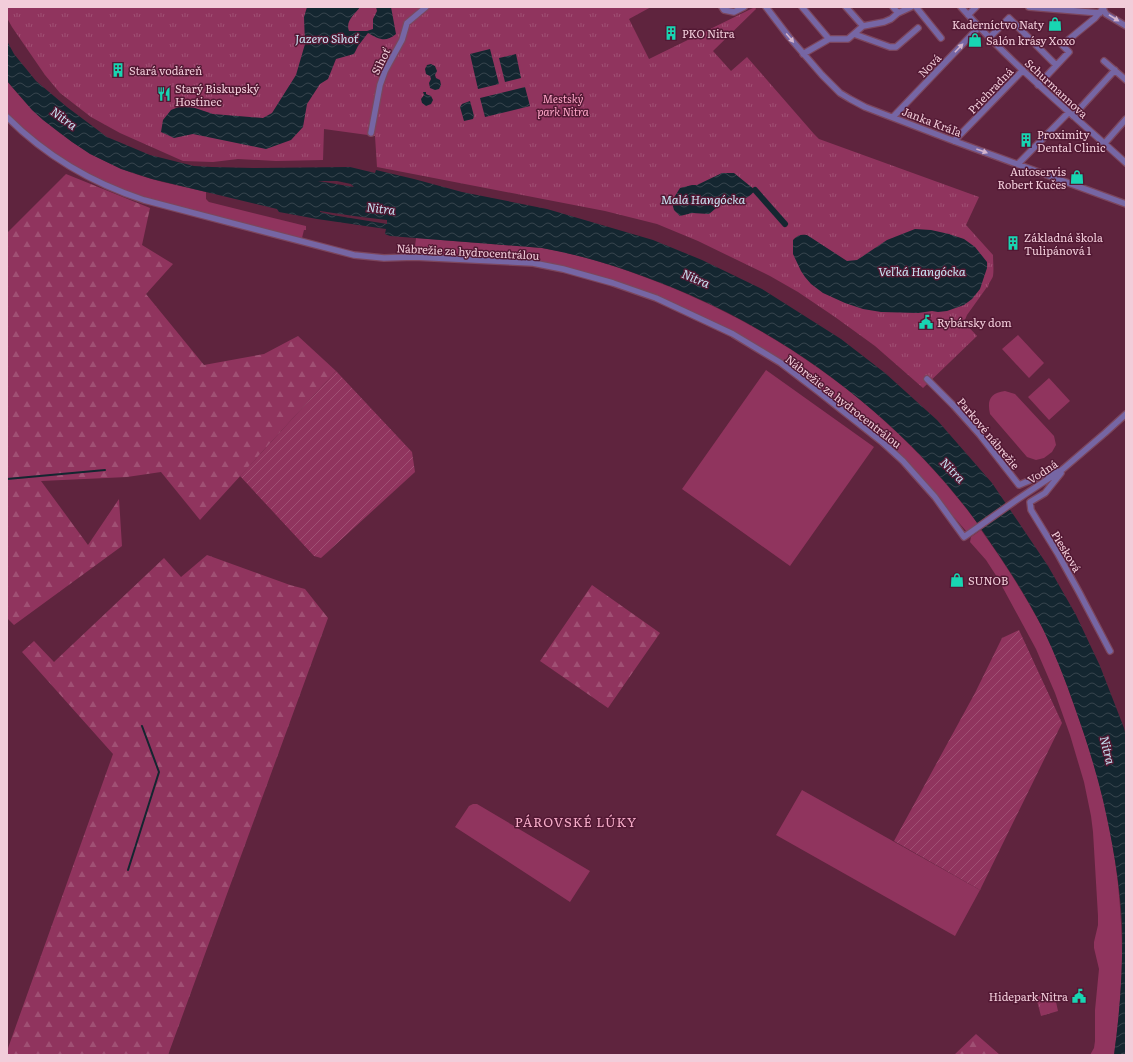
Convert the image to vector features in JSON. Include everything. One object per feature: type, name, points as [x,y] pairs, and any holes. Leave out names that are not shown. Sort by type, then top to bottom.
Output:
[{"type":"street","name":"Sihoť","points":[[371,133],[380,85],[385,70],[402,40],[407,23],[426,7]]},
{"type":"street","points":[[722,7],[724,10],[734,12],[744,7]]},
{"type":"street","name":"Janka Kráľa","points":[[766,7],[822,76],[840,93],[865,107],[1126,204]]},
{"type":"street","points":[[802,7],[829,39]]},
{"type":"street","points":[[846,7],[863,26]]},
{"type":"street","points":[[893,7],[898,13]]},
{"type":"street","points":[[803,54],[829,39],[848,39],[863,26],[884,22],[911,7]]},
{"type":"street","points":[[916,7],[941,38]]},
{"type":"street","name":"Schurmannova","points":[[960,7],[989,38],[1038,85],[1126,164]]},
{"type":"street","points":[[968,15],[976,7]]},
{"type":"street","points":[[1029,7],[1102,10],[1126,26]]},
{"type":"street","points":[[1038,85],[1069,52],[1062,45],[1102,10]]},
{"type":"street","points":[[989,38],[1009,18],[1056,65]]},
{"type":"street","name":"Nová","points":[[893,117],[979,27]]},
{"type":"street","points":[[854,34],[890,47],[896,47],[918,28]]},
{"type":"street","points":[[1104,61],[1126,80]]},
{"type":"street","name":"Priehradná","points":[[954,141],[1023,70]]},
{"type":"street","points":[[1018,164],[1115,70]]},
{"type":"street","name":"Nábrežie za hydrocentrálou","points":[[7,117],[42,148],[67,165],[114,190],[144,200],[354,255],[373,258],[414,257],[533,263],[563,268],[614,283],[656,298],[733,334],[781,363],[819,392],[881,441],[903,462],[935,497],[964,537]]},
{"type":"street","points":[[1104,144],[1126,119]]},
{"type":"street","name":"Parkové nábrežie","points":[[927,379],[980,434],[1019,485],[1045,474],[1063,469]]},
{"type":"street","name":"Vodná","points":[[964,537],[1063,469],[1126,414]]},
{"type":"street","name":"Piesková","points":[[1063,469],[1045,494],[1030,502],[1030,510],[1058,554],[1110,652]]},
{"type":"green space","name":"Mestský park Nitra","points":[[7,7],[651,7],[629,19],[649,59],[755,7],[756,9],[713,51],[731,71],[747,57],[819,139],[979,197],[966,225],[993,255],[993,276],[988,288],[987,287],[967,315],[964,322],[977,336],[923,388],[875,346],[798,292],[770,276],[698,241],[657,224],[605,211],[377,167],[375,136],[324,129],[323,160],[276,161],[238,159],[213,162],[183,161],[120,133],[91,117],[60,93],[45,75],[12,27],[7,18]]},
{"type":"green space","points":[[7,81],[44,120],[58,132],[88,152],[120,168],[141,176],[206,192],[206,199],[209,202],[306,226],[306,230],[304,230],[302,238],[161,202],[121,189],[88,174],[57,155],[7,113]]},
{"type":"green space","points":[[66,174],[150,208],[142,245],[173,264],[146,294],[204,365],[264,354],[298,336],[336,371],[200,520],[161,472],[127,477],[41,481],[88,545],[119,499],[122,546],[14,625],[7,618],[7,233]]},
{"type":"green space","points":[[416,238],[542,248],[557,251],[602,262],[631,272],[707,303],[752,326],[795,352],[836,381],[875,413],[912,447],[947,484],[978,524],[966,531],[947,509],[871,430],[837,401],[786,364],[720,326],[680,306],[647,293],[525,260],[414,255]]},
{"type":"green space","points":[[1018,335],[1044,363],[1029,378],[1002,349]]},
{"type":"green space","points":[[766,370],[874,447],[790,566],[682,489]]},
{"type":"green space","points":[[336,371],[412,452],[415,472],[321,558],[314,556],[240,476]]},
{"type":"green space","points":[[1049,378],[1070,401],[1049,420],[1028,397]]},
{"type":"green space","points":[[1005,391],[1015,394],[1054,436],[1056,445],[1052,452],[1044,458],[1036,460],[1027,457],[990,414],[989,401],[996,393]]},
{"type":"green space","points":[[981,530],[1021,590],[1047,637],[1085,736],[1107,815],[1119,896],[1122,956],[1121,989],[1114,1055],[1090,1055],[1094,1048],[1095,1041],[1095,1010],[1099,969],[1094,942],[1098,925],[1098,916],[1093,832],[1084,782],[1070,735],[1055,693],[1036,649],[997,577],[986,560],[970,542],[971,537]]},
{"type":"green space","points":[[207,555],[305,589],[328,618],[168,1055],[7,1055],[7,1051],[113,754],[22,652],[34,641],[54,662],[164,558],[181,577]]},
{"type":"green space","points":[[592,585],[660,633],[608,708],[540,661]]},
{"type":"green space","points":[[1019,630],[1062,723],[980,890],[894,841],[975,693],[1002,638]]},
{"type":"green space","points":[[802,790],[980,890],[955,936],[776,835]]},
{"type":"green space","points":[[477,804],[590,871],[570,902],[455,827],[469,806]]},
{"type":"green space","points":[[1054,993],[1058,1011],[1041,1016],[1036,997]]},
{"type":"green space","points":[[976,1034],[1000,1055],[954,1055]]},
{"type":"water","name":"Jazero Sihoť","points":[[307,7],[360,7],[349,21],[349,31],[367,31],[373,29],[373,19],[377,11],[376,7],[391,7],[396,34],[392,37],[382,39],[368,33],[354,54],[336,59],[328,79],[320,84],[307,104],[303,127],[291,140],[266,149],[193,134],[174,138],[161,132],[163,120],[171,110],[181,106],[195,108],[213,114],[263,118],[272,113],[296,75],[305,44],[304,17]]},
{"type":"water","name":"Nitra","points":[[7,41],[14,54],[36,81],[67,107],[107,137],[150,155],[194,166],[254,168],[350,167],[375,173],[376,170],[462,192],[547,209],[653,240],[702,260],[762,289],[841,339],[885,373],[937,420],[992,483],[1048,566],[1076,615],[1100,666],[1124,728],[1126,737],[1126,1055],[1114,1055],[1121,990],[1122,957],[1121,908],[1115,861],[1097,776],[1071,695],[1056,657],[1031,607],[1006,565],[974,518],[939,475],[908,443],[875,413],[841,384],[766,334],[728,313],[688,294],[616,267],[579,256],[542,248],[390,236],[385,234],[386,229],[279,212],[277,209],[152,179],[121,169],[90,154],[43,120],[32,110],[7,81]]},
{"type":"water","points":[[490,49],[499,84],[478,89],[470,54]]},
{"type":"water","points":[[516,54],[521,78],[505,82],[499,58]]},
{"type":"water","points":[[431,64],[435,66],[437,71],[435,75],[436,78],[440,80],[441,85],[439,89],[435,90],[430,88],[429,83],[431,79],[430,76],[426,74],[425,69],[427,65]]},
{"type":"water","points":[[525,87],[530,106],[485,117],[480,98]]},
{"type":"water","points":[[423,92],[426,92],[426,94],[431,96],[433,100],[431,104],[426,106],[422,103],[421,99],[424,95]]},
{"type":"water","points":[[470,101],[474,116],[473,119],[464,121],[460,107],[462,104]]},
{"type":"water","name":"Malá Hangócka","points":[[722,173],[734,173],[755,190],[752,194],[743,199],[728,198],[709,214],[692,213],[680,216],[674,210],[672,203],[680,188],[697,185]]},
{"type":"water","name":"Veľká Hangócka","points":[[915,229],[931,230],[964,239],[975,247],[987,262],[987,268],[980,289],[972,299],[964,305],[947,311],[918,313],[881,312],[863,309],[823,293],[811,284],[801,271],[793,254],[793,240],[798,236],[807,235],[847,261],[857,260],[887,240]]},
{"type":"pier","points":[[318,181],[337,181],[351,184],[354,187]]},
{"type":"pier","points":[[320,211],[387,220],[387,224],[332,215]]},
{"type":"waterway","points":[[755,190],[785,224]]},
{"type":"waterway","points":[[7,479],[105,470]]},
{"type":"waterway","points":[[128,870],[159,772],[142,726]]},
{"type":"place","name":"Kaderníctvo Naty","points":[[1055,24]]},
{"type":"place","name":"PKO Nitra","points":[[671,33]]},
{"type":"place","name":"Salón krásy Xoxo","points":[[975,40]]},
{"type":"place","name":"Stará vodáreň","points":[[118,70]]},
{"type":"place","name":"Starý Biskupský Hostinec","points":[[164,94]]},
{"type":"place","name":"Proximity Dental Clinic","points":[[1026,140]]},
{"type":"place","name":"Autoservis Robert Kučes","points":[[1077,177]]},
{"type":"place","name":"Základná škola Tulipánová 1","points":[[1013,243]]},
{"type":"place","name":"Rybársky dom","points":[[926,322]]},
{"type":"place","name":"SUNOB","points":[[957,580]]},
{"type":"place","name":"Hidepark Nitra","points":[[1079,996]]},
{"type":"district","name":"PÁROVSKÉ LÚKY","points":[[576,821]]}]
